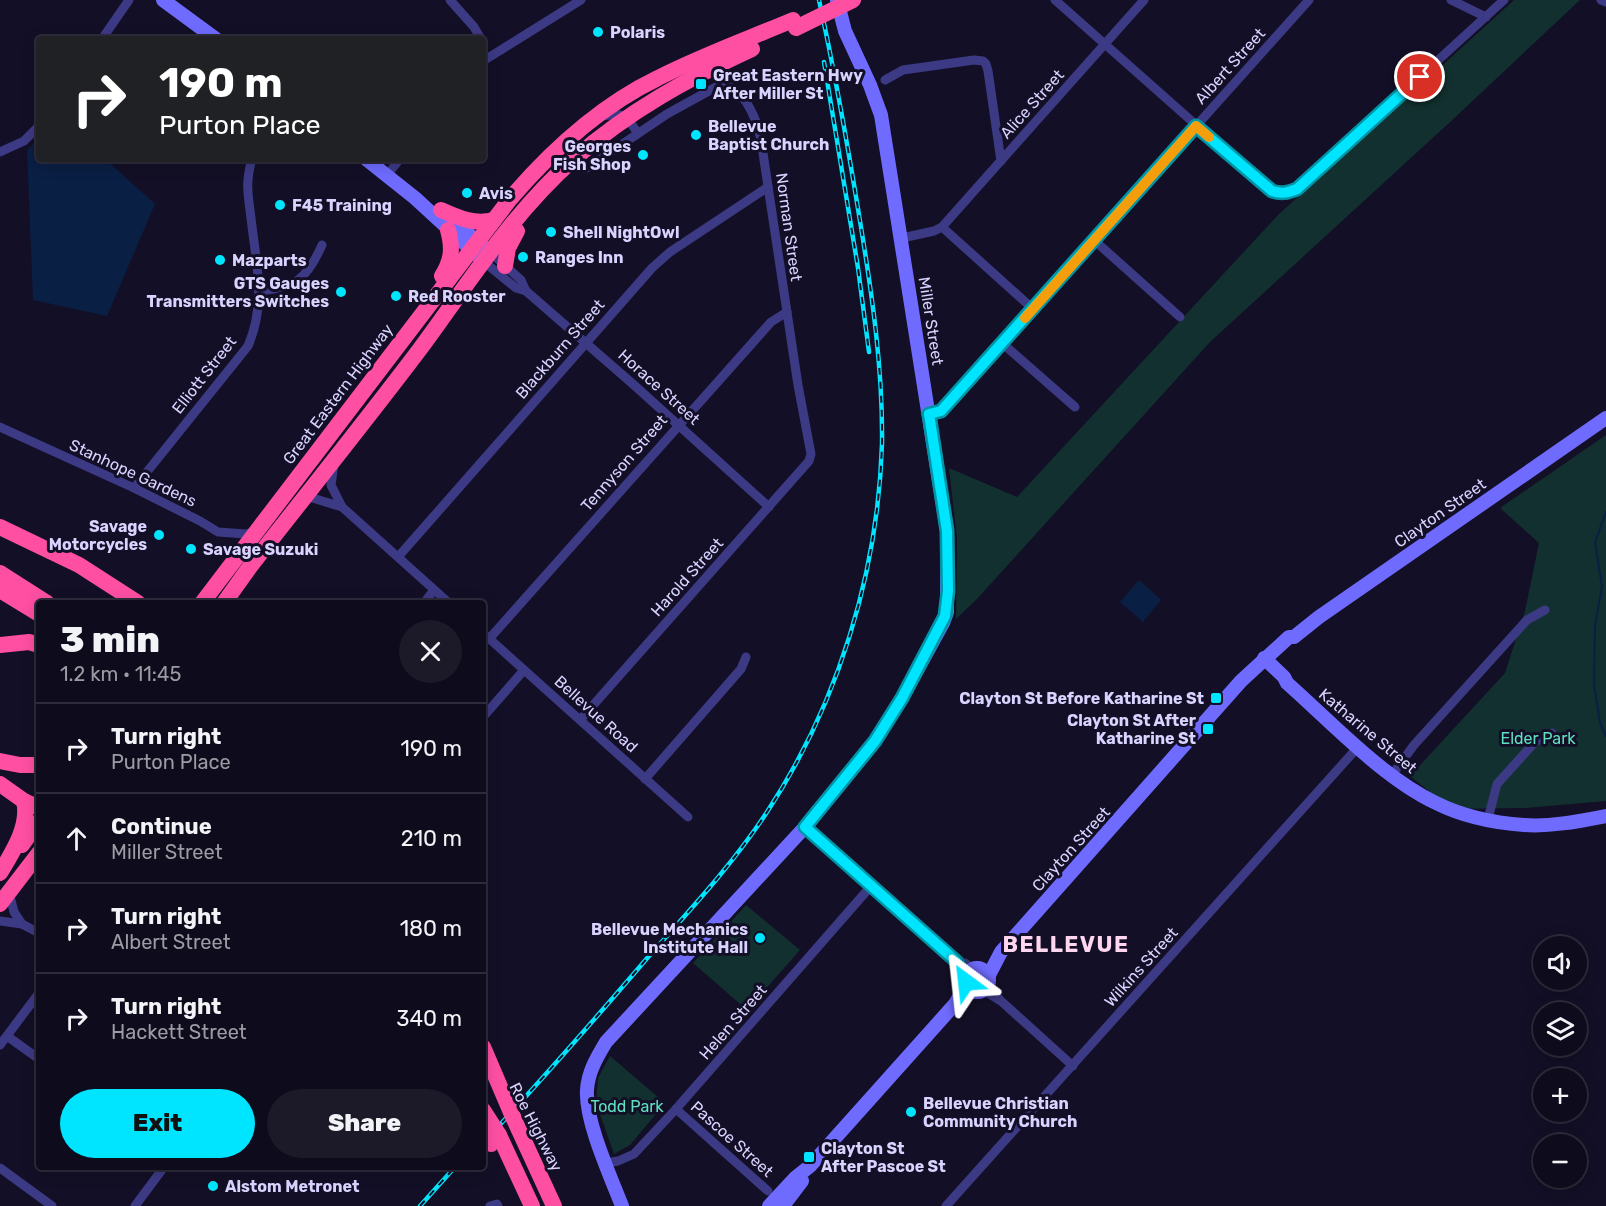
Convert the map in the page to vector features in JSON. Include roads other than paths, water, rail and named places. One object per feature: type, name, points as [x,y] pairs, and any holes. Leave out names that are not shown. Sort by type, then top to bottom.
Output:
[{"type":"highway","name":"Great Eastern Highway","points":[[204,600],[424,311],[480,251],[521,216],[573,160],[646,104],[836,0]]},
{"type":"highway","name":"Great Eastern Highway","points":[[226,600],[418,351],[480,251],[494,220],[537,168],[559,146],[595,117],[657,78],[853,0]]},
{"type":"highway","points":[[441,210],[472,222],[494,220]]},
{"type":"highway","points":[[505,266],[508,248],[520,224],[521,216]]},
{"type":"highway","points":[[424,311],[434,288],[450,264],[451,241],[448,230]]},
{"type":"highway","points":[[0,527],[79,565],[133,599]]},
{"type":"highway","points":[[236,600],[244,586],[249,568]]},
{"type":"highway","points":[[0,573],[42,600]]},
{"type":"highway","points":[[0,590],[36,612]]},
{"type":"highway","points":[[0,645],[28,642],[36,644]]},
{"type":"highway","points":[[0,761],[36,765]]},
{"type":"highway","points":[[0,784],[31,805],[26,811],[20,835],[0,874]]},
{"type":"highway","points":[[0,874],[36,825]]},
{"type":"highway","points":[[4,898],[36,857]]},
{"type":"highway","points":[[486,1054],[513,1117]]},
{"type":"highway","name":"Roe Highway","points":[[486,1071],[513,1117],[554,1206]]},
{"type":"highway","points":[[486,1120],[491,1137],[531,1206]]},
{"type":"main road","points":[[163,0],[212,36]]},
{"type":"main road","name":"Miller Street","points":[[622,1206],[588,1113],[587,1089],[590,1072],[606,1042],[805,827],[875,741],[902,698],[943,623],[946,612],[947,531],[881,115],[845,31],[836,0]]},
{"type":"main road","points":[[370,162],[415,198],[448,230],[480,251]]},
{"type":"main road","points":[[415,198],[441,210],[480,251]]},
{"type":"main road","name":"Clayton Street","points":[[778,1202],[802,1181],[810,1166],[955,1004],[965,999],[993,955],[1001,952],[1241,681],[1289,637],[1294,637],[1319,617],[1606,418]]},
{"type":"main road","name":"Katharine Street","points":[[1264,662],[1284,677],[1287,683],[1392,775],[1437,804],[1461,813],[1525,825],[1552,824],[1606,816]]},
{"type":"street","points":[[104,36],[129,0]]},
{"type":"street","points":[[450,0],[479,36]]},
{"type":"street","points":[[487,58],[581,0]]},
{"type":"street","points":[[1055,0],[1265,186],[1279,194],[1297,189],[1504,0]]},
{"type":"street","name":"Alice Street","points":[[942,227],[1144,0]]},
{"type":"street","name":"Albert Street","points":[[929,414],[941,411],[1309,0]]},
{"type":"street","points":[[1451,0],[1486,17]]},
{"type":"street","points":[[1602,0],[1606,2]]},
{"type":"street","points":[[885,80],[903,70],[974,60],[982,61],[986,64],[988,71],[1001,161]]},
{"type":"street","name":"Norman Street","points":[[573,160],[587,168],[637,132],[724,84],[731,87],[751,111],[758,128],[804,427],[810,451]]},
{"type":"street","points":[[595,117],[622,114],[627,117],[637,132]]},
{"type":"street","points":[[0,152],[24,141],[36,129]]},
{"type":"street","name":"Elliott Street","points":[[134,489],[248,346],[255,329],[259,313],[259,291],[246,178],[251,162]]},
{"type":"street","points":[[387,175],[398,162]]},
{"type":"street","name":"Blackburn Street","points":[[398,557],[652,268],[670,252],[768,187]]},
{"type":"street","points":[[902,238],[942,227],[1033,309]]},
{"type":"street","points":[[1095,241],[1180,317]]},
{"type":"street","points":[[259,291],[279,289],[295,283],[315,260],[322,245]]},
{"type":"street","name":"Horace Street","points":[[480,251],[505,266],[521,280],[526,291]]},
{"type":"street","name":"Horace Street","points":[[480,251],[516,288],[526,291],[586,342],[769,507]]},
{"type":"street","name":"Tennyson Street","points":[[486,636],[771,322],[786,312]]},
{"type":"street","points":[[1002,343],[1075,407]]},
{"type":"street","name":"Stanhope Gardens","points":[[0,427],[134,489],[218,532],[246,534],[255,532]]},
{"type":"street","name":"Harold Street","points":[[580,720],[809,461],[810,451]]},
{"type":"street","points":[[334,458],[332,485],[342,507]]},
{"type":"street","points":[[306,496],[342,507],[446,600]]},
{"type":"street","points":[[426,600],[434,590]]},
{"type":"street","points":[[1392,775],[1414,746],[1527,620],[1545,610]]},
{"type":"street","name":"Bellevue Road","points":[[486,636],[688,817]]},
{"type":"street","points":[[645,779],[741,669],[746,657]]},
{"type":"street","points":[[486,714],[524,670]]},
{"type":"street","points":[[1488,819],[1497,784],[1535,742],[1552,733]]},
{"type":"street","name":"Wilkins Street","points":[[946,1206],[1358,747]]},
{"type":"street","points":[[805,827],[957,962],[960,969],[977,980],[1073,1066]]},
{"type":"street","name":"Helen Street","points":[[606,1163],[634,1154],[871,886]]},
{"type":"street","points":[[4,898],[22,924]]},
{"type":"street","points":[[0,921],[22,924],[36,931]]},
{"type":"street","points":[[0,1045],[36,997]]},
{"type":"street","points":[[7,1036],[36,1057]]},
{"type":"street","name":"Pascoe Street","points":[[676,1109],[778,1202]]},
{"type":"street","points":[[0,1168],[52,1206]]},
{"type":"street","points":[[135,1206],[162,1170]]},
{"type":"water","points":[[36,142],[36,162],[108,162],[155,204],[107,316],[33,300],[27,150]]},
{"type":"water","points":[[1139,580],[1161,600],[1143,622],[1120,602]]},
{"type":"waterway","points":[[1606,512],[1595,542],[1602,587],[1595,625],[1594,684],[1600,723],[1606,736]]},
{"type":"railway","points":[[486,1140],[695,904],[754,831],[792,770],[814,727],[834,682],[850,636],[863,589],[879,492],[882,444],[881,388],[864,248],[841,110],[819,0]]},
{"type":"railway","points":[[824,62],[858,268],[869,352]]},
{"type":"railway","points":[[420,1206],[452,1170]]},
{"type":"place","name":"Polaris","points":[[598,32]]},
{"type":"place","name":"Great Eastern Hwy After Miller St","points":[[701,84]]},
{"type":"place","name":"Bellevue Baptist Church","points":[[696,135]]},
{"type":"place","name":"Georges Fish Shop","points":[[643,155]]},
{"type":"place","name":"Avis","points":[[467,193]]},
{"type":"place","name":"F45 Training","points":[[280,205]]},
{"type":"place","name":"Shell NightOwl","points":[[551,232]]},
{"type":"place","name":"Ranges Inn","points":[[523,257]]},
{"type":"place","name":"Mazparts","points":[[220,260]]},
{"type":"place","name":"GTS Gauges Transmitters Switches","points":[[341,292]]},
{"type":"place","name":"Red Rooster","points":[[396,296]]},
{"type":"place","name":"Savage Motorcycles","points":[[159,535]]},
{"type":"place","name":"Savage Suzuki","points":[[191,549]]},
{"type":"place","name":"Clayton St Before Katharine St","points":[[1216,698]]},
{"type":"place","name":"Clayton St After Katharine St","points":[[1208,729]]},
{"type":"place","name":"Bellevue Mechanics Institute Hall","points":[[760,938]]},
{"type":"place","name":"Bellevue Christian Community Church","points":[[911,1112]]},
{"type":"place","name":"Clayton St After Pascoe St","points":[[809,1157]]},
{"type":"place","name":"Alstom Metronet","points":[[213,1186]]},
{"type":"district","name":"BELLEVUE","points":[[1066,944]]},
{"type":"park label","name":"Elder Park","points":[[1538,738]]},
{"type":"park label","name":"Todd Park","points":[[627,1106]]}]
